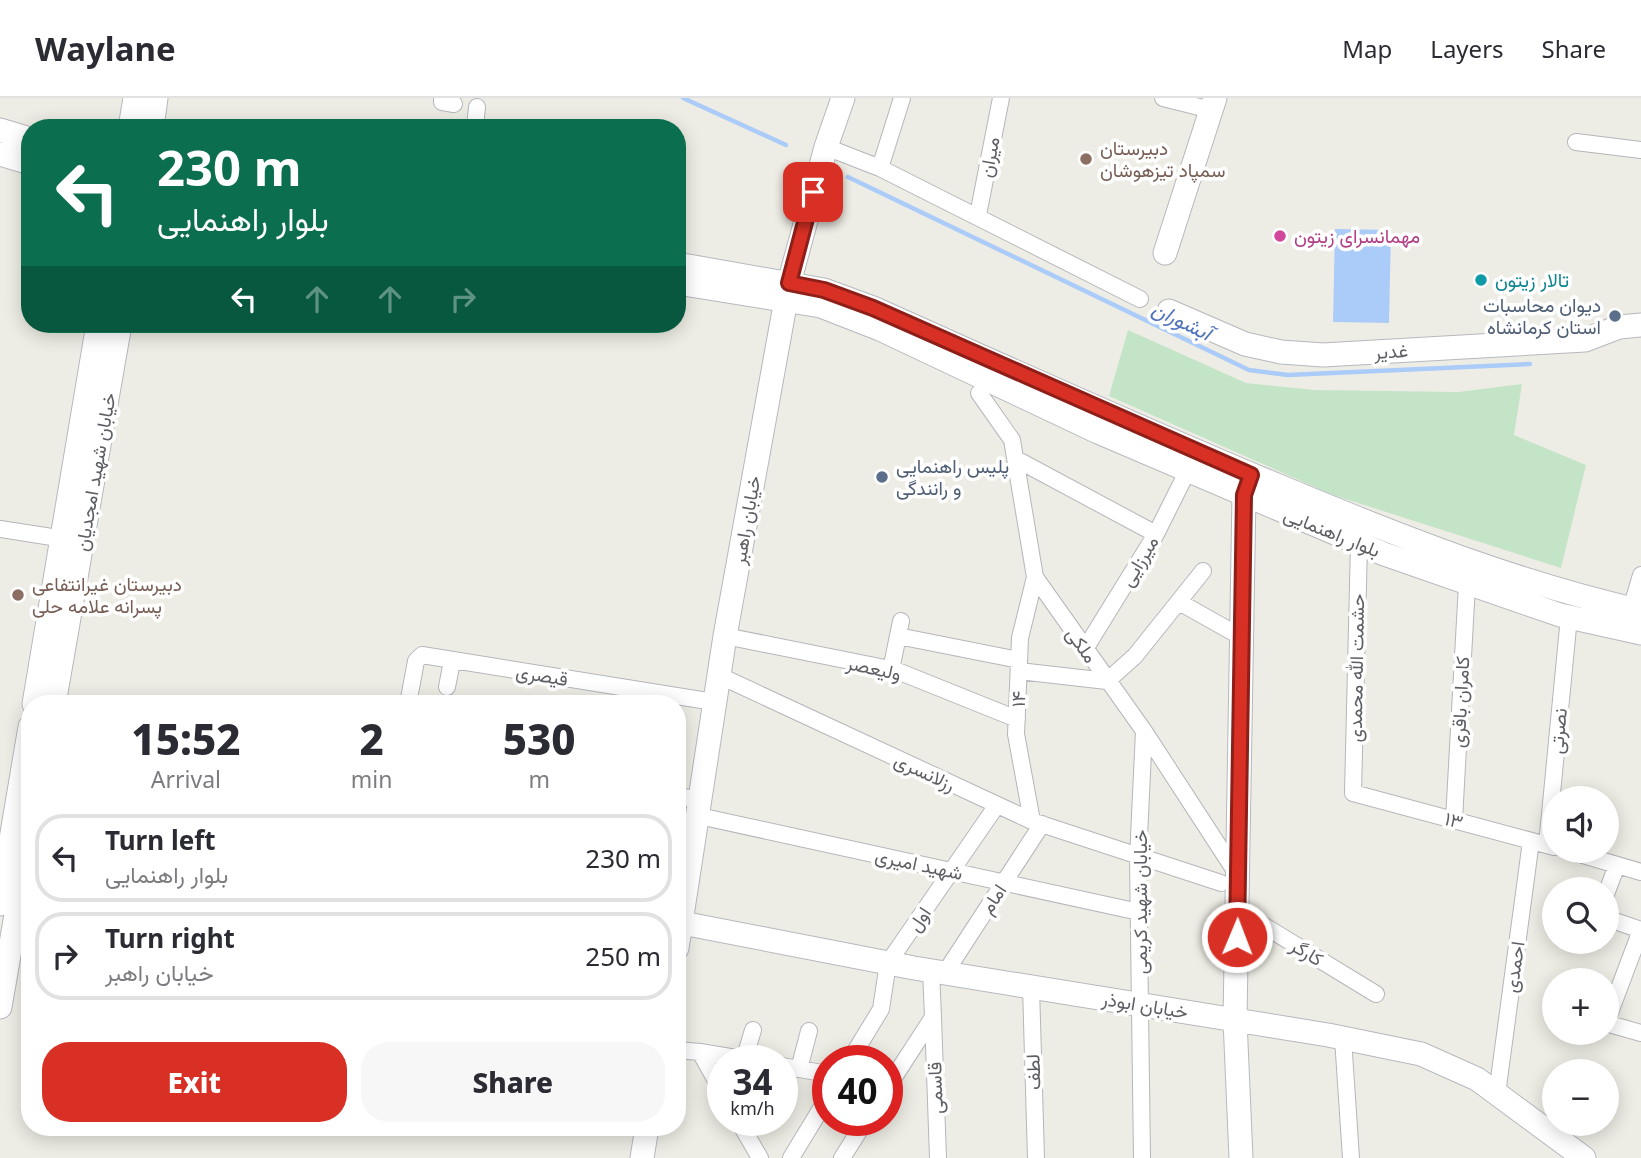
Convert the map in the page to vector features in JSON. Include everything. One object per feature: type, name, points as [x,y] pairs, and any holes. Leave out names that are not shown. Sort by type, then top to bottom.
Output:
[{"type":"main road","points":[[132,119],[135,98]]},
{"type":"main road","points":[[153,119],[156,98]]},
{"type":"main road","name":"خیابان راهبر","points":[[686,885],[700,808],[724,636],[787,292],[826,147],[843,98]]},
{"type":"main road","points":[[1165,253],[1213,104]]},
{"type":"main road","points":[[0,130],[21,136]]},
{"type":"main road","points":[[0,154],[21,160]]},
{"type":"main road","name":"بلوار راهنمایی","points":[[686,266],[787,292],[880,329],[1098,432],[1188,470],[1248,485],[1560,592],[1636,610]]},
{"type":"main road","name":"بلوار راهنمایی","points":[[686,284],[787,292],[824,290],[873,308],[1248,485],[1359,543],[1467,584],[1569,617],[1641,633]]},
{"type":"main road","points":[[1630,326],[1641,305]]},
{"type":"main road","name":"غدیر","points":[[1169,311],[1245,344],[1281,352],[1323,355],[1585,340],[1630,326]]},
{"type":"main road","name":"خیابان شهید امجدیان","points":[[55,695],[97,333]]},
{"type":"main road","name":"خیابان شهید امجدیان","points":[[36,695],[118,333]]},
{"type":"main road","points":[[1241,1158],[1235,1020],[1238,910],[1230,879],[1248,485]]},
{"type":"main road","points":[[0,904],[21,789]]},
{"type":"main road","points":[[0,1007],[17,817]]},
{"type":"main road","name":"خیابان ابوذر","points":[[686,924],[938,972],[1343,1038],[1421,1054],[1477,1079],[1584,1158]]},
{"type":"main road","points":[[642,1158],[646,1136]]},
{"type":"street","points":[[880,168],[902,98]]},
{"type":"street","name":"میران","points":[[978,215],[1001,98]]},
{"type":"street","points":[[1163,98],[1213,104]]},
{"type":"street","points":[[476,119],[477,107]]},
{"type":"street","points":[[1576,142],[1641,150]]},
{"type":"street","points":[[826,147],[880,168],[978,215],[1140,299]]},
{"type":"street","name":"ملکی","points":[[979,393],[1013,440],[1035,577],[1144,731],[1230,879]]},
{"type":"street","points":[[1016,459],[1156,534]]},
{"type":"street","name":"میرزایی","points":[[1085,649],[1156,534],[1188,470]]},
{"type":"street","points":[[0,529],[73,540]]},
{"type":"street","name":"حشمت الله محمدی","points":[[1353,793],[1359,543]]},
{"type":"street","points":[[891,670],[900,628],[1019,666],[1107,681],[1135,656],[1203,571]]},
{"type":"street","points":[[1636,610],[1641,575]]},
{"type":"street","name":"۱۴","points":[[1035,577],[1020,638],[1016,734],[1037,823]]},
{"type":"street","name":"کامران باقری","points":[[1454,820],[1467,584]]},
{"type":"street","points":[[1179,601],[1243,638]]},
{"type":"street","name":"نصرتی","points":[[1556,786],[1569,617]]},
{"type":"street","name":"ولیعصر","points":[[724,636],[891,670],[1017,719]]},
{"type":"street","name":"قیصری","points":[[410,695],[417,657],[422,655],[671,695]]},
{"type":"street","points":[[447,687],[452,660]]},
{"type":"street","name":"رزلانسری","points":[[718,675],[1037,823],[1138,858],[1230,879]]},
{"type":"street","name":"قیصری","points":[[686,697],[715,702]]},
{"type":"street","name":"خیابان شهید کریمی","points":[[1142,1158],[1138,858],[1144,731]]},
{"type":"street","name":"۱۳","points":[[1353,793],[1542,844]]},
{"type":"street","name":"شهید امیری","points":[[686,801],[700,808],[951,871],[1139,912]]},
{"type":"street","name":"اول","points":[[888,963],[997,805]]},
{"type":"street","name":"امام","points":[[938,972],[1003,883],[1037,823]]},
{"type":"street","name":"احمدی","points":[[1497,1094],[1531,841]]},
{"type":"street","points":[[1610,863],[1641,872]]},
{"type":"street","points":[[1612,877],[1617,865]]},
{"type":"street","name":"کارگر","points":[[1238,910],[1376,994]]},
{"type":"street","points":[[1619,924],[1640,934],[1619,989]]},
{"type":"street","points":[[859,1045],[881,1009],[888,963]]},
{"type":"street","name":"قاسمی","points":[[938,972],[933,1017],[938,1158]]},
{"type":"street","name":"لطف","points":[[1031,987],[1035,1158]]},
{"type":"street","points":[[903,1063],[933,1017]]},
{"type":"street","points":[[1619,1027],[1641,1033]]},
{"type":"street","points":[[750,1045],[753,1030]]},
{"type":"street","points":[[809,1031],[799,1069],[812,1071]]},
{"type":"street","points":[[1343,1038],[1351,1158]]},
{"type":"street","points":[[686,1051],[707,1053]]},
{"type":"street","points":[[700,1052],[707,1064]]},
{"type":"street","points":[[792,1158],[812,1124]]},
{"type":"street","points":[[747,1136],[760,1158]]},
{"type":"street","points":[[842,1158],[856,1136]]},
{"type":"green space","points":[[1128,330],[1246,383],[1315,390],[1458,392],[1522,384],[1514,435],[1586,465],[1561,568],[1333,495],[1109,396]]},
{"type":"water","points":[[1335,229],[1391,230],[1389,323],[1333,322]]},
{"type":"waterway","name":"آبشوران","points":[[683,98],[786,145]]},
{"type":"waterway","name":"آبشوران","points":[[848,177],[1249,370],[1288,375],[1530,364]]},
{"type":"place","name":"دبیرستان سمپاد تیزهوشان","points":[[1086,159]]},
{"type":"place","name":"مهمانسرای زیتون","points":[[1280,236]]},
{"type":"place","name":"تالار زیتون","points":[[1481,280]]},
{"type":"place","name":"دیوان محاسبات استان کرمانشاه","points":[[1615,316]]},
{"type":"place","name":"پلیس راهنمایی و رانندگی","points":[[882,477]]},
{"type":"place","name":"دبیرستان غیرانتفاعی پسرانه علامه حلی","points":[[18,595]]},
{"type":"route","points":[[813,192],[789,283],[824,290],[873,308],[1251,475],[1244,495],[1237,937]]}]
